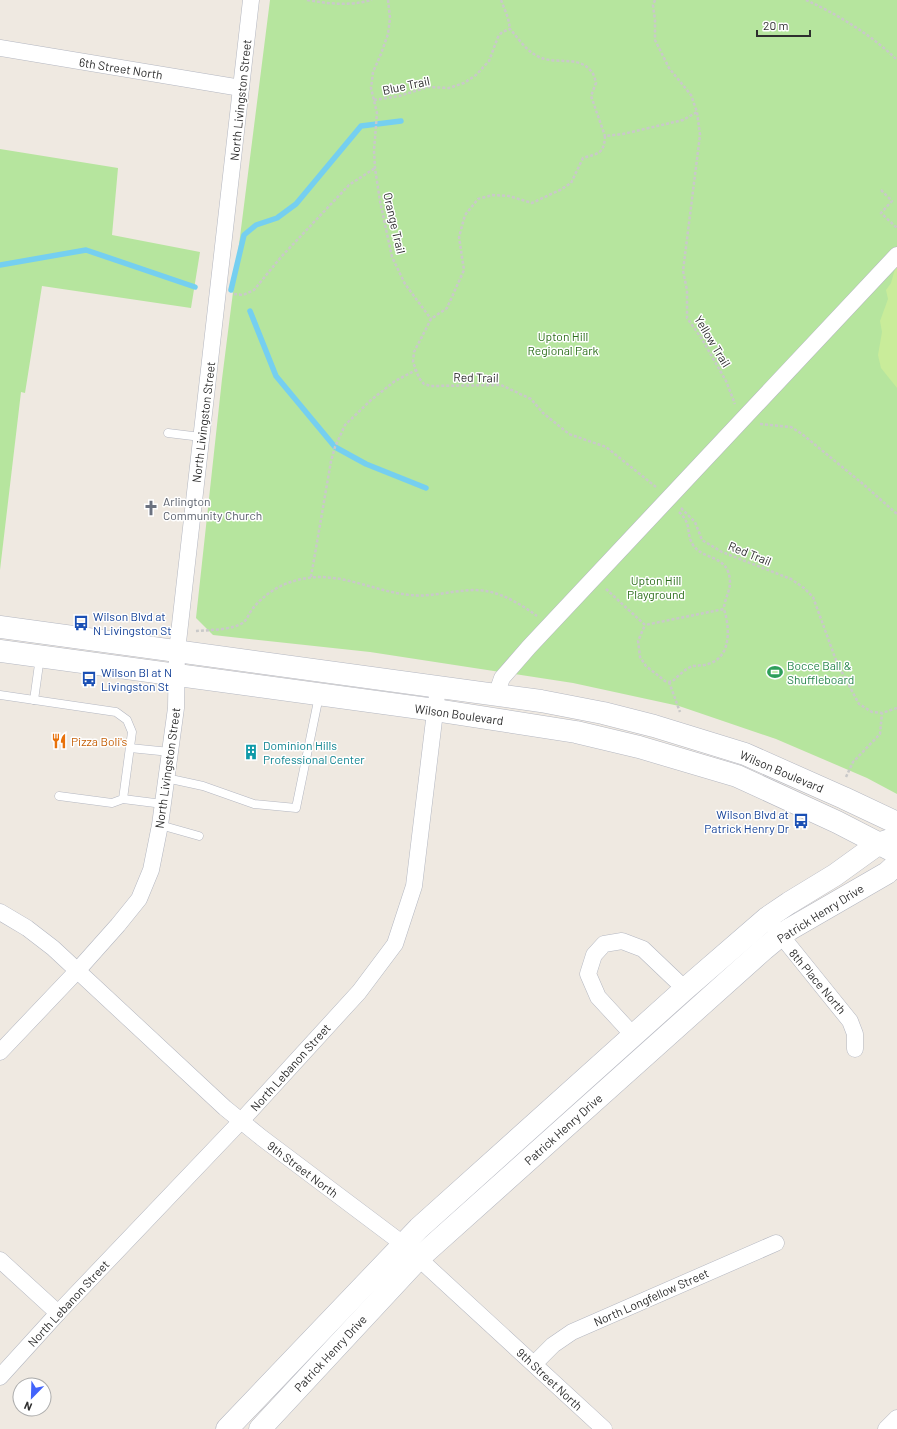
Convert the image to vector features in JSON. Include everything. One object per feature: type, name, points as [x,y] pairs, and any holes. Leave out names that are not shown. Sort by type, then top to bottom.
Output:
[{"type":"main road","name":"Wilson Boulevard","points":[[0,627],[541,701],[603,713],[697,739],[751,757],[897,823]]},
{"type":"main road","name":"Wilson Boulevard","points":[[0,651],[435,710],[576,732],[673,756],[737,776],[891,845]]},
{"type":"main road","name":"Patrick Henry Drive","points":[[227,1429],[633,1035],[685,989],[767,918],[835,875],[891,845]]},
{"type":"main road","name":"Patrick Henry Drive","points":[[260,1429],[411,1251],[781,935],[887,873],[897,864]]},
{"type":"street","name":"North Livingston Street","points":[[0,1052],[77,971],[118,925],[139,899],[151,870],[160,825],[176,708],[177,651],[251,0]]},
{"type":"street","name":"6th Street North","points":[[0,48],[241,88]]},
{"type":"street","points":[[496,695],[502,678],[550,625],[897,255]]},
{"type":"street","name":"North Lebanon Street","points":[[0,1377],[58,1313],[241,1121],[359,992],[395,944],[414,886],[438,687]]},
{"type":"street","name":"9th Street North","points":[[0,912],[27,928],[53,948],[241,1121],[411,1251],[604,1429]]},
{"type":"street","name":"8th Place North","points":[[767,918],[850,1021],[855,1034],[855,1049]]},
{"type":"street","points":[[633,1035],[598,997],[588,974],[594,955],[604,944],[622,941],[644,949],[685,989]]},
{"type":"street","name":"North Longfellow Street","points":[[534,1364],[553,1345],[572,1332],[776,1243]]},
{"type":"street","points":[[0,1260],[58,1313]]},
{"type":"street","points":[[886,1429],[897,1418]]},
{"type":"lane","points":[[168,433],[201,437]]},
{"type":"lane","points":[[34,700],[40,657]]},
{"type":"lane","points":[[0,695],[116,712],[127,720],[132,732],[123,799]]},
{"type":"lane","points":[[166,778],[204,786],[254,804],[296,808],[320,695]]},
{"type":"lane","points":[[130,748],[170,752]]},
{"type":"lane","points":[[60,796],[112,803],[123,799],[163,804]]},
{"type":"lane","points":[[160,825],[199,836]]},
{"type":"path","points":[[307,0],[330,4],[356,4],[372,0]]},
{"type":"path","points":[[374,100],[371,88],[373,72],[388,34],[390,18],[388,0]]},
{"type":"path","points":[[311,577],[331,461],[335,447],[346,425],[371,400],[395,381],[416,370],[413,362],[414,352],[431,319],[447,308],[464,270],[459,237],[465,215],[478,199],[493,195],[504,196],[532,203],[560,190],[571,183],[583,158],[600,153],[605,148],[605,136],[591,96],[596,83],[592,72],[579,62],[548,60],[527,49],[510,29],[508,18],[501,0]]},
{"type":"path","name":"Yellow Trail","points":[[655,0],[653,5],[655,40],[669,68],[691,95],[697,112],[700,135],[683,271],[687,290],[687,318],[702,339],[726,381],[743,419]]},
{"type":"path","points":[[806,0],[861,31],[888,50],[897,60]]},
{"type":"path","name":"Blue Trail","points":[[374,100],[399,96],[428,87],[449,88],[464,83],[489,61],[498,37],[502,32],[510,29]]},
{"type":"path","name":"Orange Trail","points":[[374,100],[377,113],[374,150],[375,168],[380,201],[392,257],[404,284],[431,319]]},
{"type":"path","points":[[605,136],[623,134],[682,120],[697,112]]},
{"type":"path","points":[[234,294],[243,295],[254,290],[281,257],[349,185],[375,168]]},
{"type":"path","points":[[881,190],[892,201],[881,213],[897,228]]},
{"type":"path","name":"Red Trail","points":[[416,370],[419,378],[424,384],[431,386],[501,385],[531,399],[543,413],[569,434],[606,447],[655,486],[667,500],[678,505],[695,522],[702,540],[722,552],[791,579],[804,588],[813,597],[837,663],[853,695],[859,704],[872,712],[882,713]]},
{"type":"path","points":[[743,419],[752,423],[791,428],[802,434],[859,480],[897,514]]},
{"type":"path","points":[[645,625],[638,641],[640,657],[646,666],[665,681],[669,682],[673,681],[692,666],[702,666],[716,661],[722,655],[728,641],[724,604],[730,584],[726,569],[719,560],[695,547],[691,540],[688,522],[667,500]]},
{"type":"path","points":[[196,631],[223,629],[244,622],[253,608],[265,596],[293,581],[311,577],[332,577],[388,592],[411,595],[428,595],[462,591],[484,591],[500,594],[527,609],[550,625]]},
{"type":"path","points":[[594,578],[645,625]]},
{"type":"path","points":[[645,625],[724,609]]},
{"type":"path","points":[[669,682],[680,712]]},
{"type":"path","points":[[846,777],[852,762],[880,734],[882,713],[897,708]]},
{"type":"green space","name":"Upton Hill Regional Park","points":[[270,0],[897,0],[897,794],[867,778],[776,739],[679,706],[573,683],[370,652],[213,635],[196,618],[222,379]]},
{"type":"green space","points":[[0,149],[118,168],[112,235],[200,252],[191,308],[42,286],[25,393],[21,392],[0,570]]},
{"type":"green space","points":[[897,260],[897,388],[881,368],[878,355],[882,332],[880,321],[888,299],[886,290],[891,283],[895,269],[893,267]]},
{"type":"waterway","points":[[231,290],[244,235],[256,225],[277,218],[296,204],[361,126],[401,121]]},
{"type":"waterway","points":[[0,265],[86,250],[195,287]]},
{"type":"waterway","points":[[250,311],[276,376],[335,447],[366,464],[426,488]]},
{"type":"place","name":"Arlington Community Church","points":[[151,508]]},
{"type":"place","name":"Wilson Blvd at N Livingston St","points":[[81,623]]},
{"type":"place","name":"Bocce Ball & Shuffleboard","points":[[775,672]]},
{"type":"place","name":"Wilson Bl at N Livingston St","points":[[89,679]]},
{"type":"place","name":"Pizza Boli's","points":[[59,741]]},
{"type":"place","name":"Dominion Hills Professional Center","points":[[251,752]]},
{"type":"place","name":"Wilson Blvd at Patrick Henry Dr","points":[[801,821]]},
{"type":"park label","name":"Upton Hill Playground","points":[[656,587]]}]
